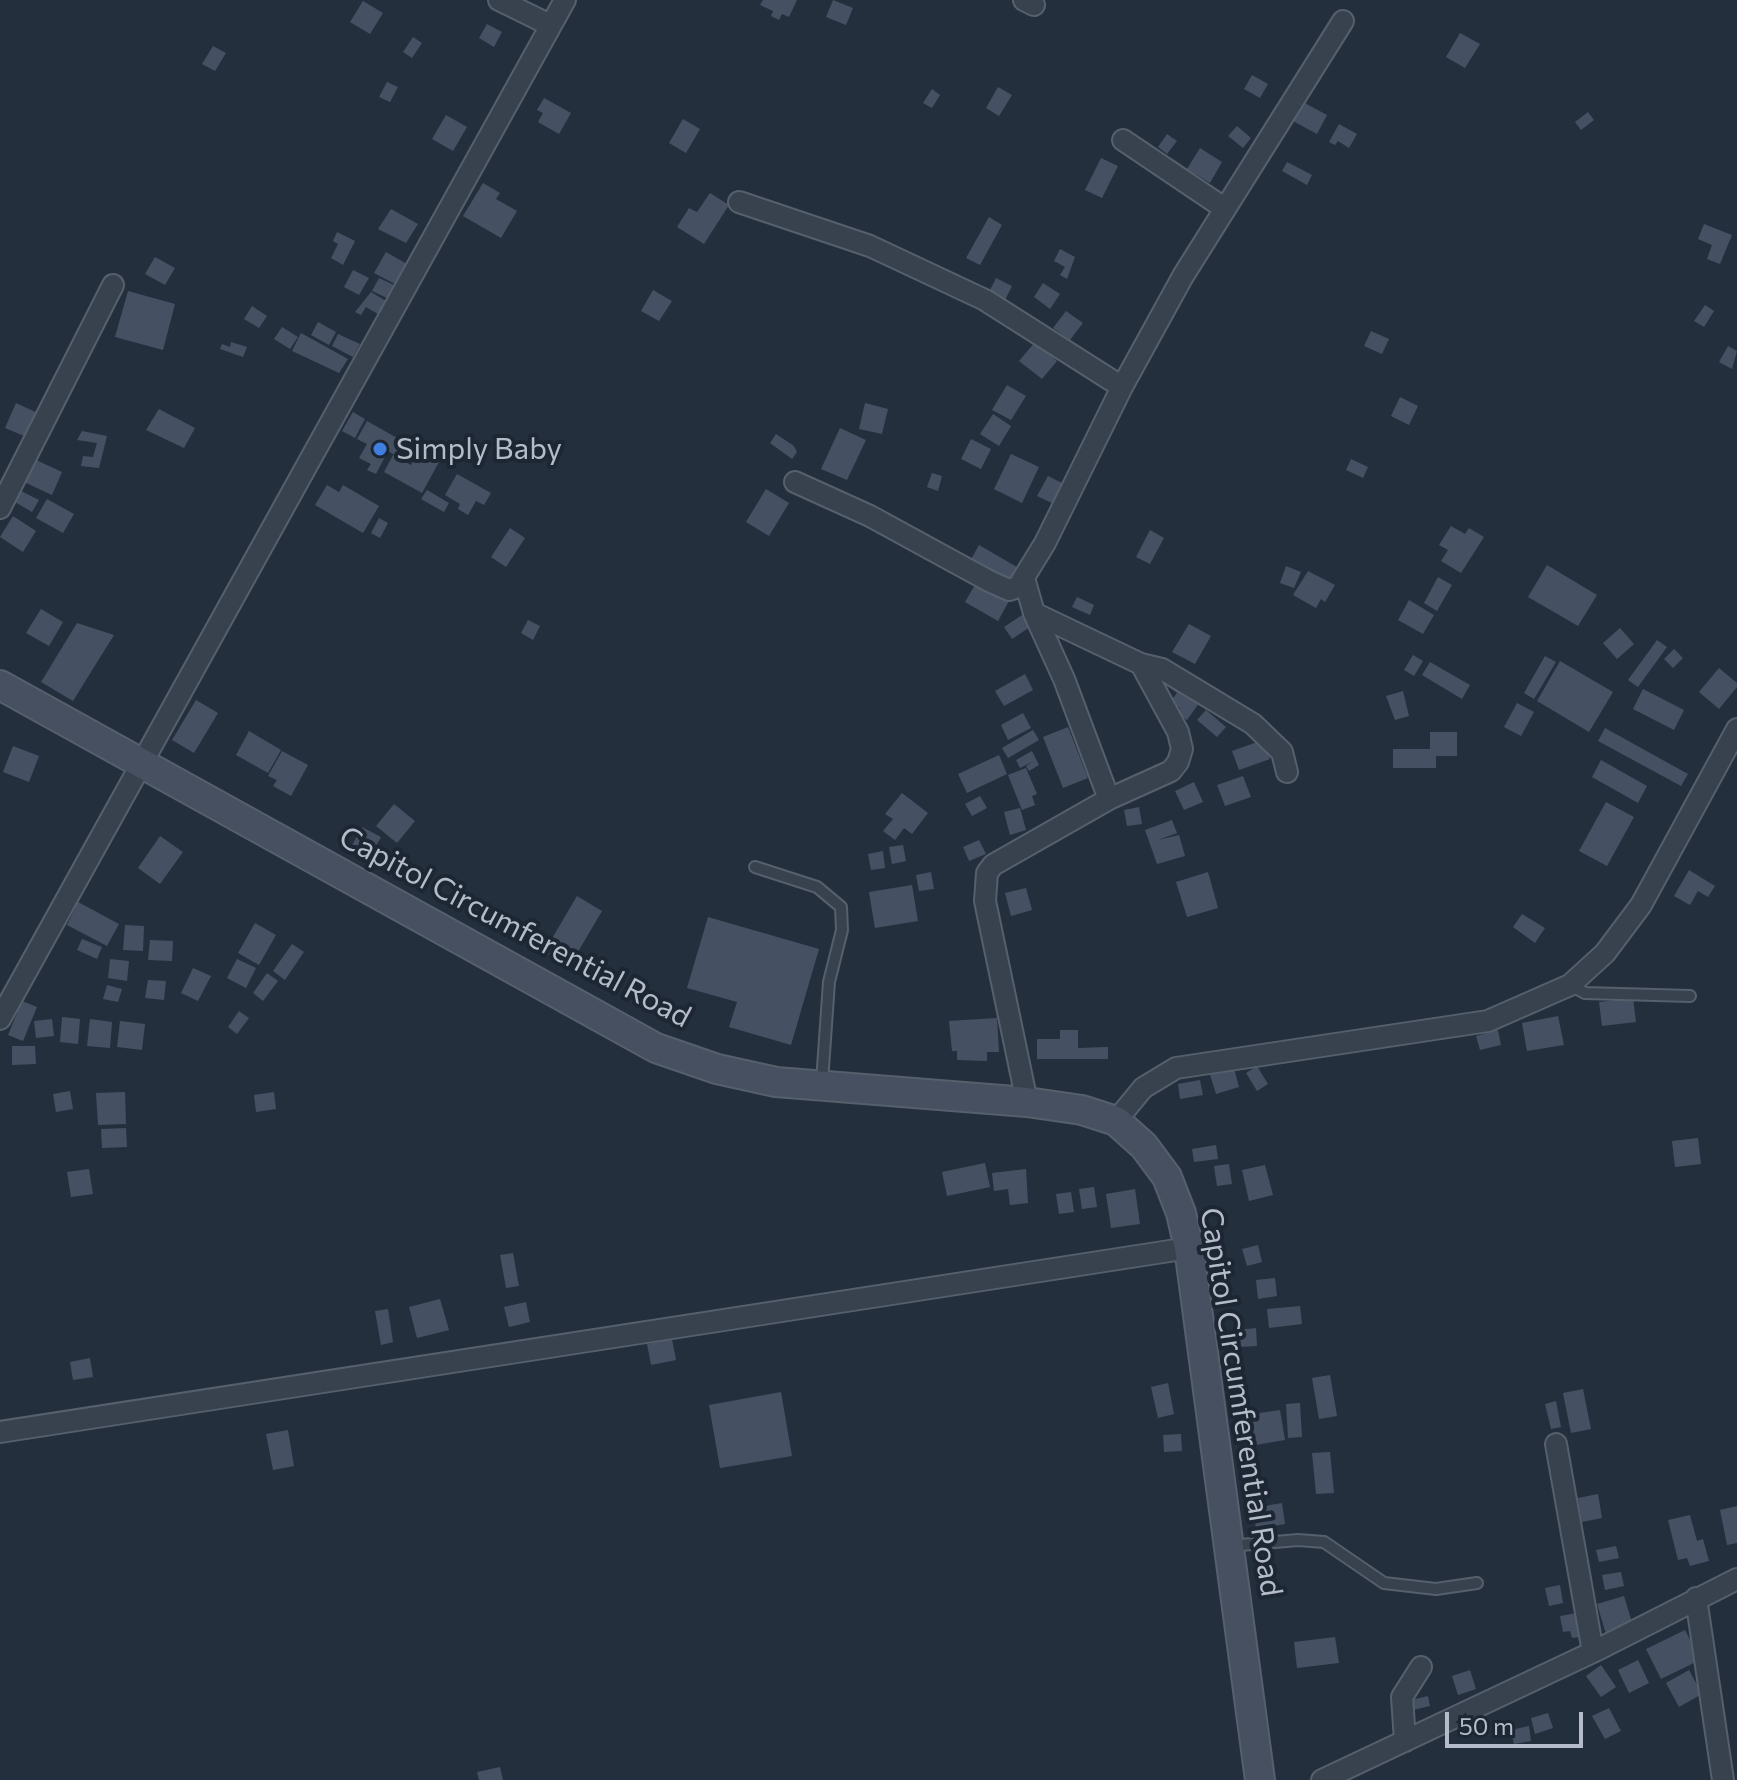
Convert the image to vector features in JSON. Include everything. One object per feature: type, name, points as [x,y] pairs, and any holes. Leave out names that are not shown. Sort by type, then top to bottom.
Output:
[{"type":"main road","name":"Capitol Circumferential Road","points":[[0,685],[656,1048],[732,1073],[776,1082],[1027,1102],[1082,1110],[1116,1121],[1144,1146],[1167,1177],[1181,1213],[1189,1248],[1260,1780]]},
{"type":"street","points":[[499,0],[550,25]]},
{"type":"street","points":[[0,1019],[8,985],[142,761],[565,0]]},
{"type":"street","points":[[795,482],[870,516],[1004,588],[1017,588],[1045,543],[1122,387],[1224,208],[1343,21]]},
{"type":"street","points":[[1123,140],[1224,208]]},
{"type":"street","points":[[739,202],[870,246],[985,300],[1122,387]]},
{"type":"street","points":[[0,508],[113,285]]},
{"type":"street","points":[[1024,578],[1034,613],[1064,679],[1109,799]]},
{"type":"street","points":[[1034,613],[1141,664],[1162,669],[1253,724],[1282,752],[1287,772]]},
{"type":"street","points":[[1027,1102],[985,901],[987,873],[993,865],[1109,799],[1171,771],[1182,749],[1178,732],[1141,664]]},
{"type":"street","points":[[1116,1121],[1143,1088],[1176,1068],[1488,1021],[1570,985],[1605,953],[1641,905],[1737,729]]},
{"type":"street","points":[[0,1432],[1189,1248]]},
{"type":"street","points":[[1556,1444],[1593,1652]]},
{"type":"street","points":[[1322,1780],[1593,1652],[1737,1579]]},
{"type":"street","points":[[1696,1598],[1723,1780]]},
{"type":"street","points":[[1405,1741],[1402,1697],[1421,1667]]},
{"type":"lane","points":[[755,867],[817,887],[841,907],[842,930],[829,982],[822,1086]]},
{"type":"lane","points":[[1570,985],[1585,993],[1690,996]]},
{"type":"lane","points":[[1229,1547],[1298,1540],[1324,1542],[1384,1583],[1436,1589],[1477,1583]]},
{"type":"building","points":[[763,0],[797,0],[789,17],[782,14],[779,20],[771,16],[773,11],[760,5]]},
{"type":"building","points":[[833,0],[853,8],[846,25],[826,17]]},
{"type":"building","points":[[363,1],[383,13],[370,34],[350,22]]},
{"type":"building","points":[[487,24],[502,32],[494,47],[479,38]]},
{"type":"building","points":[[1460,33],[1480,44],[1465,68],[1446,57]]},
{"type":"building","points":[[413,37],[422,43],[412,58],[403,52]]},
{"type":"building","points":[[213,46],[226,53],[215,71],[202,64]]},
{"type":"building","points":[[1252,75],[1268,84],[1260,98],[1244,89]]},
{"type":"building","points":[[387,82],[398,87],[390,102],[379,97]]},
{"type":"building","points":[[998,87],[1012,95],[999,116],[986,108]]},
{"type":"building","points":[[932,89],[940,95],[932,108],[923,103]]},
{"type":"building","points":[[544,98],[571,113],[559,134],[538,122],[543,113],[537,110]]},
{"type":"building","points":[[1303,102],[1327,115],[1317,134],[1293,121]]},
{"type":"building","points":[[1588,112],[1594,120],[1581,130],[1575,122]]},
{"type":"building","points":[[446,115],[467,127],[453,151],[432,139]]},
{"type":"building","points":[[683,119],[700,129],[686,153],[669,143]]},
{"type":"building","points":[[1339,124],[1357,134],[1349,148],[1338,141],[1335,145],[1329,142]]},
{"type":"building","points":[[1237,126],[1251,138],[1243,148],[1228,136]]},
{"type":"building","points":[[1167,134],[1177,141],[1167,154],[1158,147]]},
{"type":"building","points":[[1200,148],[1222,162],[1210,183],[1187,169]]},
{"type":"building","points":[[1101,158],[1118,166],[1102,198],[1085,190]]},
{"type":"building","points":[[1287,162],[1312,175],[1307,185],[1282,171]]},
{"type":"building","points":[[483,183],[500,193],[496,199],[517,211],[501,238],[463,216]]},
{"type":"building","points":[[710,193],[729,205],[704,244],[677,227],[689,208],[697,212]]},
{"type":"building","points":[[391,209],[418,224],[406,243],[378,229]]},
{"type":"building","points":[[989,217],[1002,225],[980,265],[966,258]]},
{"type":"building","points":[[1704,224],[1732,235],[1720,264],[1707,259],[1712,245],[1698,239]]},
{"type":"building","points":[[337,232],[355,241],[343,265],[331,258],[338,244],[333,241]]},
{"type":"building","points":[[1060,249],[1075,257],[1067,279],[1060,275],[1065,267],[1054,261]]},
{"type":"building","points":[[386,252],[407,264],[395,284],[374,273]]},
{"type":"building","points":[[155,257],[175,268],[165,285],[145,274]]},
{"type":"building","points":[[353,270],[369,278],[359,295],[344,287]]},
{"type":"building","points":[[379,278],[394,285],[387,298],[372,291]]},
{"type":"building","points":[[996,278],[1012,286],[1005,300],[989,292]]},
{"type":"building","points":[[1043,283],[1060,294],[1050,309],[1034,297]]},
{"type":"building","points":[[653,290],[672,301],[659,321],[641,311]]},
{"type":"building","points":[[128,291],[175,304],[163,350],[115,337]]},
{"type":"building","points":[[371,292],[386,301],[378,314],[366,307],[361,315],[355,312]]},
{"type":"building","points":[[1705,305],[1714,311],[1704,327],[1694,321]]},
{"type":"building","points":[[252,306],[267,316],[259,328],[244,319]]},
{"type":"building","points":[[1066,311],[1083,323],[1070,340],[1053,328]]},
{"type":"building","points":[[318,322],[336,332],[329,345],[311,335]]},
{"type":"building","points":[[282,327],[298,337],[290,349],[274,339]]},
{"type":"building","points":[[1371,331],[1389,339],[1382,354],[1364,346]]},
{"type":"building","points":[[301,333],[348,359],[339,373],[292,351]]},
{"type":"building","points":[[338,334],[360,344],[353,357],[332,346]]},
{"type":"building","points":[[231,342],[247,347],[243,357],[220,349],[222,344],[230,347]]},
{"type":"building","points":[[1035,342],[1057,361],[1042,379],[1019,361]]},
{"type":"building","points":[[1728,346],[1737,351],[1732,369],[1719,362]]},
{"type":"building","points":[[1007,385],[1026,396],[1011,420],[992,410]]},
{"type":"building","points":[[1400,397],[1418,406],[1409,425],[1391,416]]},
{"type":"building","points":[[16,403],[40,414],[29,438],[5,428]]},
{"type":"building","points":[[865,403],[888,409],[882,434],[859,429]]},
{"type":"building","points":[[159,409],[195,428],[184,448],[146,430]]},
{"type":"building","points":[[353,412],[365,419],[355,438],[342,431]]},
{"type":"building","points":[[993,414],[1011,426],[999,446],[980,434]]},
{"type":"building","points":[[367,421],[406,443],[398,457],[388,451],[376,474],[367,470],[371,464],[359,458],[367,444],[357,439]]},
{"type":"building","points":[[840,428],[866,440],[847,480],[821,469]]},
{"type":"building","points":[[82,431],[107,436],[99,468],[81,466],[83,456],[93,457],[97,443],[77,440]]},
{"type":"building","points":[[776,434],[794,446],[797,452],[792,459],[770,443]]},
{"type":"building","points":[[971,439],[991,449],[981,469],[961,459]]},
{"type":"building","points":[[419,451],[439,462],[422,493],[384,472],[393,455],[411,465]]},
{"type":"building","points":[[1011,454],[1039,467],[1022,503],[994,489]]},
{"type":"building","points":[[34,459],[62,472],[52,495],[24,482]]},
{"type":"building","points":[[1351,459],[1368,467],[1363,478],[1346,470]]},
{"type":"building","points":[[932,473],[942,476],[938,491],[927,487]]},
{"type":"building","points":[[457,474],[491,493],[484,505],[476,501],[468,515],[458,509],[460,504],[445,495]]},
{"type":"building","points":[[1048,476],[1066,485],[1056,505],[1037,496]]},
{"type":"building","points":[[327,485],[339,492],[343,485],[379,506],[363,533],[315,505]]},
{"type":"building","points":[[766,489],[789,503],[769,536],[746,522]]},
{"type":"building","points":[[19,490],[39,500],[32,512],[13,501]]},
{"type":"building","points":[[427,490],[449,503],[444,512],[421,499]]},
{"type":"building","points":[[47,499],[74,514],[63,533],[36,518]]},
{"type":"building","points":[[13,516],[36,531],[23,552],[0,537]]},
{"type":"building","points":[[379,518],[388,523],[380,538],[371,533]]},
{"type":"building","points":[[1451,526],[1465,534],[1469,528],[1484,537],[1461,573],[1441,561],[1448,550],[1439,545]]},
{"type":"building","points":[[510,528],[525,538],[506,567],[491,557]]},
{"type":"building","points":[[1150,530],[1164,538],[1150,564],[1136,557]]},
{"type":"building","points":[[979,545],[1017,567],[1007,585],[969,563]]},
{"type":"building","points":[[1547,565],[1597,595],[1578,626],[1528,597]]},
{"type":"building","points":[[1286,566],[1301,572],[1294,588],[1280,583]]},
{"type":"building","points":[[1308,571],[1335,585],[1325,602],[1321,599],[1316,608],[1293,595]]},
{"type":"building","points":[[1438,577],[1452,585],[1437,611],[1424,603]]},
{"type":"building","points":[[976,583],[1009,601],[998,621],[965,602]]},
{"type":"building","points":[[1077,597],[1094,605],[1090,615],[1072,607]]},
{"type":"building","points":[[1409,600],[1434,615],[1423,634],[1398,620]]},
{"type":"building","points":[[41,609],[63,622],[49,646],[26,633]]},
{"type":"building","points":[[1025,613],[1033,625],[1012,639],[1004,627]]},
{"type":"building","points":[[528,620],[540,626],[533,640],[521,633]]},
{"type":"building","points":[[77,623],[114,635],[73,701],[41,682]]},
{"type":"building","points":[[1189,624],[1211,636],[1195,664],[1172,652]]},
{"type":"building","points":[[1620,628],[1634,644],[1617,659],[1603,643]]},
{"type":"building","points":[[1657,640],[1667,647],[1638,687],[1628,680]]},
{"type":"building","points":[[1674,649],[1683,658],[1673,668],[1664,659]]},
{"type":"building","points":[[1413,655],[1423,661],[1414,676],[1404,670]]},
{"type":"building","points":[[1545,656],[1556,662],[1534,699],[1524,693]]},
{"type":"building","points":[[1560,661],[1613,692],[1589,732],[1537,701]]},
{"type":"building","points":[[1430,662],[1470,685],[1462,699],[1422,675]]},
{"type":"building","points":[[1719,668],[1737,683],[1737,687],[1719,709],[1699,692]]},
{"type":"building","points":[[1025,674],[1033,690],[1004,706],[995,691]]},
{"type":"building","points":[[1171,678],[1202,699],[1187,720],[1176,713],[1180,708],[1170,702],[1177,693],[1166,685]]},
{"type":"building","points":[[1643,689],[1684,710],[1674,730],[1633,709]]},
{"type":"building","points":[[1403,691],[1409,716],[1395,720],[1386,696]]},
{"type":"building","points":[[196,700],[218,713],[194,753],[172,740]]},
{"type":"building","points":[[1517,703],[1534,712],[1521,736],[1504,727]]},
{"type":"building","points":[[1206,710],[1226,727],[1217,737],[1197,720]]},
{"type":"building","points":[[1023,713],[1031,728],[1008,740],[1001,725]]},
{"type":"building","points":[[1068,727],[1088,778],[1063,788],[1043,737]]},
{"type":"building","points":[[1605,728],[1688,774],[1681,786],[1598,741]]},
{"type":"building","points":[[1033,730],[1039,740],[1008,758],[1002,748]]},
{"type":"building","points":[[249,731],[281,750],[268,773],[236,755]]},
{"type":"building","points":[[1430,732],[1457,732],[1457,756],[1436,756],[1436,768],[1393,768],[1393,749],[1430,749]]},
{"type":"building","points":[[1263,740],[1270,759],[1239,770],[1232,751]]},
{"type":"building","points":[[13,746],[39,756],[29,782],[3,772]]},
{"type":"building","points":[[282,751],[308,765],[291,796],[273,786],[277,780],[268,776]]},
{"type":"building","points":[[1032,751],[1039,765],[1029,771],[1026,766],[1034,761],[1020,768],[1016,760]]},
{"type":"building","points":[[999,755],[1007,774],[967,793],[958,774]]},
{"type":"building","points":[[1601,760],[1647,786],[1638,803],[1592,777]]},
{"type":"building","points":[[1026,768],[1037,794],[1032,796],[1035,805],[1022,810],[1008,775]]},
{"type":"building","points":[[1243,776],[1251,797],[1225,806],[1217,785]]},
{"type":"building","points":[[1194,782],[1203,802],[1184,810],[1175,791]]},
{"type":"building","points":[[902,793],[928,813],[912,834],[904,828],[895,840],[883,831],[893,819],[885,814]]},
{"type":"building","points":[[980,796],[987,808],[972,816],[965,804]]},
{"type":"building","points":[[1606,802],[1634,817],[1607,866],[1579,851]]},
{"type":"building","points":[[394,804],[415,821],[397,843],[376,826]]},
{"type":"building","points":[[1139,807],[1142,824],[1127,826],[1124,810]]},
{"type":"building","points":[[1020,808],[1026,830],[1010,835],[1004,812]]},
{"type":"building","points":[[1172,820],[1177,833],[1158,840],[1179,835],[1185,856],[1157,864],[1145,830]]},
{"type":"building","points":[[362,827],[381,837],[368,860],[350,849]]},
{"type":"building","points":[[160,836],[183,852],[160,884],[138,868]]},
{"type":"building","points":[[979,840],[986,854],[969,861],[963,847]]},
{"type":"building","points":[[903,845],[906,861],[892,864],[889,847]]},
{"type":"building","points":[[883,851],[885,868],[871,870],[868,854]]},
{"type":"building","points":[[1689,870],[1715,886],[1708,897],[1698,891],[1690,905],[1674,896]]},
{"type":"building","points":[[931,872],[934,889],[919,891],[916,875]]},
{"type":"building","points":[[1208,872],[1218,908],[1187,917],[1176,882]]},
{"type":"building","points":[[912,885],[918,921],[875,928],[869,892]]},
{"type":"building","points":[[1026,888],[1032,910],[1011,916],[1005,893]]},
{"type":"building","points":[[577,896],[602,911],[569,967],[544,952]]},
{"type":"building","points":[[78,902],[119,924],[107,946],[67,925]]},
{"type":"building","points":[[1522,914],[1545,928],[1535,943],[1513,927]]},
{"type":"building","points":[[708,917],[819,949],[791,1045],[729,1027],[737,1002],[687,988]]},
{"type":"building","points":[[255,923],[276,935],[259,965],[238,953]]},
{"type":"building","points":[[125,925],[144,926],[143,951],[123,950]]},
{"type":"building","points":[[82,939],[102,947],[97,959],[77,950]]},
{"type":"building","points":[[150,940],[173,941],[172,961],[148,960]]},
{"type":"building","points":[[292,944],[304,952],[285,980],[273,971]]},
{"type":"building","points":[[110,959],[129,961],[127,981],[108,978]]},
{"type":"building","points":[[237,959],[256,968],[246,988],[227,978]]},
{"type":"building","points":[[193,968],[211,976],[198,1001],[181,993]]},
{"type":"building","points":[[267,973],[278,981],[263,1001],[253,993]]},
{"type":"building","points":[[148,980],[166,981],[164,1000],[145,998]]},
{"type":"building","points":[[107,985],[122,989],[118,1002],[103,999]]},
{"type":"building","points":[[1633,998],[1636,1022],[1602,1026],[1599,1002]]},
{"type":"building","points":[[22,1001],[37,1007],[23,1041],[8,1035]]},
{"type":"building","points":[[239,1011],[249,1018],[237,1034],[228,1027]]},
{"type":"building","points":[[1558,1016],[1564,1045],[1527,1051],[1522,1023]]},
{"type":"building","points":[[62,1017],[80,1019],[78,1044],[60,1042]]},
{"type":"building","points":[[997,1018],[999,1052],[987,1052],[987,1061],[957,1060],[957,1051],[952,1051],[949,1021]]},
{"type":"building","points":[[52,1019],[54,1036],[36,1038],[34,1021]]},
{"type":"building","points":[[90,1019],[112,1022],[110,1048],[87,1046]]},
{"type":"building","points":[[120,1021],[145,1024],[142,1050],[117,1047]]},
{"type":"building","points":[[1060,1030],[1078,1030],[1078,1048],[1108,1047],[1108,1059],[1037,1059],[1037,1039],[1060,1039]]},
{"type":"building","points":[[1498,1030],[1501,1045],[1480,1050],[1476,1036]]},
{"type":"building","points":[[12,1046],[35,1046],[36,1064],[12,1065]]},
{"type":"building","points":[[1257,1066],[1268,1084],[1257,1091],[1246,1073]]},
{"type":"building","points":[[1234,1068],[1239,1087],[1216,1094],[1210,1075]]},
{"type":"building","points":[[1200,1080],[1203,1095],[1180,1099],[1178,1084]]},
{"type":"building","points":[[70,1091],[73,1109],[56,1112],[53,1094]]},
{"type":"building","points":[[125,1092],[126,1124],[98,1125],[96,1093]]},
{"type":"building","points":[[274,1092],[276,1109],[256,1112],[254,1095]]},
{"type":"building","points":[[126,1128],[127,1147],[102,1148],[101,1129]]},
{"type":"building","points":[[1698,1138],[1701,1164],[1675,1167],[1672,1141]]},
{"type":"building","points":[[1216,1145],[1218,1159],[1194,1162],[1192,1149]]},
{"type":"building","points":[[985,1163],[990,1187],[947,1196],[942,1172]]},
{"type":"building","points":[[1229,1164],[1232,1184],[1217,1186],[1214,1166]]},
{"type":"building","points":[[1265,1165],[1273,1195],[1249,1201],[1242,1170]]},
{"type":"building","points":[[89,1169],[93,1194],[71,1197],[67,1172]]},
{"type":"building","points":[[1026,1169],[1028,1203],[1010,1205],[1008,1189],[994,1191],[992,1173]]},
{"type":"building","points":[[1094,1187],[1097,1207],[1082,1209],[1079,1189]]},
{"type":"building","points":[[1135,1189],[1140,1224],[1111,1228],[1106,1194]]},
{"type":"building","points":[[1071,1192],[1074,1212],[1059,1214],[1056,1194]]},
{"type":"building","points":[[1258,1245],[1262,1262],[1247,1266],[1242,1249]]},
{"type":"building","points":[[513,1253],[519,1286],[506,1288],[500,1255]]},
{"type":"building","points":[[1275,1278],[1277,1296],[1258,1299],[1256,1280]]},
{"type":"building","points":[[440,1299],[449,1330],[417,1338],[409,1307]]},
{"type":"building","points":[[526,1302],[530,1322],[509,1327],[504,1307]]},
{"type":"building","points":[[1300,1306],[1302,1324],[1269,1328],[1267,1309]]},
{"type":"building","points":[[388,1309],[393,1342],[381,1345],[375,1311]]},
{"type":"building","points":[[1256,1328],[1257,1346],[1239,1347],[1238,1330]]},
{"type":"building","points":[[672,1339],[676,1360],[651,1365],[647,1344]]},
{"type":"building","points":[[90,1358],[93,1377],[73,1380],[70,1362]]},
{"type":"building","points":[[1330,1375],[1337,1416],[1319,1419],[1312,1378]]},
{"type":"building","points":[[1168,1383],[1174,1414],[1158,1418],[1151,1387]]},
{"type":"building","points":[[1583,1389],[1591,1429],[1571,1433],[1563,1393]]},
{"type":"building","points":[[781,1392],[792,1456],[720,1468],[709,1405]]},
{"type":"building","points":[[1556,1401],[1561,1427],[1551,1429],[1545,1404]]},
{"type":"building","points":[[1300,1403],[1302,1437],[1288,1438],[1286,1404]]},
{"type":"building","points":[[1280,1410],[1285,1440],[1244,1447],[1239,1416]]},
{"type":"building","points":[[288,1430],[294,1466],[273,1470],[266,1434]]},
{"type":"building","points":[[1181,1434],[1182,1451],[1164,1452],[1163,1435]]},
{"type":"building","points":[[1330,1452],[1334,1493],[1316,1494],[1312,1453]]},
{"type":"building","points":[[1598,1494],[1602,1518],[1582,1522],[1578,1498]]},
{"type":"building","points":[[1282,1503],[1285,1524],[1256,1529],[1253,1508]]},
{"type":"building","points":[[1737,1506],[1737,1543],[1727,1545],[1720,1510]]},
{"type":"building","points":[[1690,1515],[1697,1541],[1703,1539],[1709,1561],[1690,1566],[1687,1558],[1678,1560],[1668,1520]]},
{"type":"building","points":[[1616,1546],[1619,1558],[1599,1562],[1596,1550]]},
{"type":"building","points":[[1621,1572],[1624,1586],[1605,1590],[1602,1575]]},
{"type":"building","points":[[1560,1585],[1563,1603],[1549,1606],[1545,1588]]},
{"type":"building","points":[[1624,1596],[1633,1626],[1606,1634],[1597,1604]]},
{"type":"building","points":[[1577,1613],[1581,1637],[1572,1638],[1570,1631],[1563,1632],[1560,1616]]},
{"type":"building","points":[[1685,1630],[1700,1660],[1661,1679],[1646,1649]]},
{"type":"building","points":[[1335,1637],[1339,1663],[1297,1668],[1294,1642]]},
{"type":"building","points":[[1638,1660],[1649,1683],[1629,1693],[1618,1670]]},
{"type":"building","points":[[1601,1665],[1616,1687],[1601,1697],[1586,1676]]},
{"type":"building","points":[[1470,1670],[1476,1689],[1458,1695],[1452,1676]]},
{"type":"building","points":[[1689,1670],[1702,1694],[1679,1707],[1666,1683]]},
{"type":"building","points":[[1428,1696],[1430,1706],[1413,1710],[1411,1700]]},
{"type":"building","points":[[1609,1708],[1621,1731],[1605,1739],[1592,1716]]},
{"type":"building","points":[[1548,1713],[1553,1728],[1535,1734],[1531,1718]]},
{"type":"building","points":[[1529,1726],[1531,1741],[1514,1744],[1511,1730]]},
{"type":"building","points":[[500,1767],[503,1780],[479,1780],[477,1772]]},
{"type":"place","name":"Simply Baby","points":[[380,449]]}]
